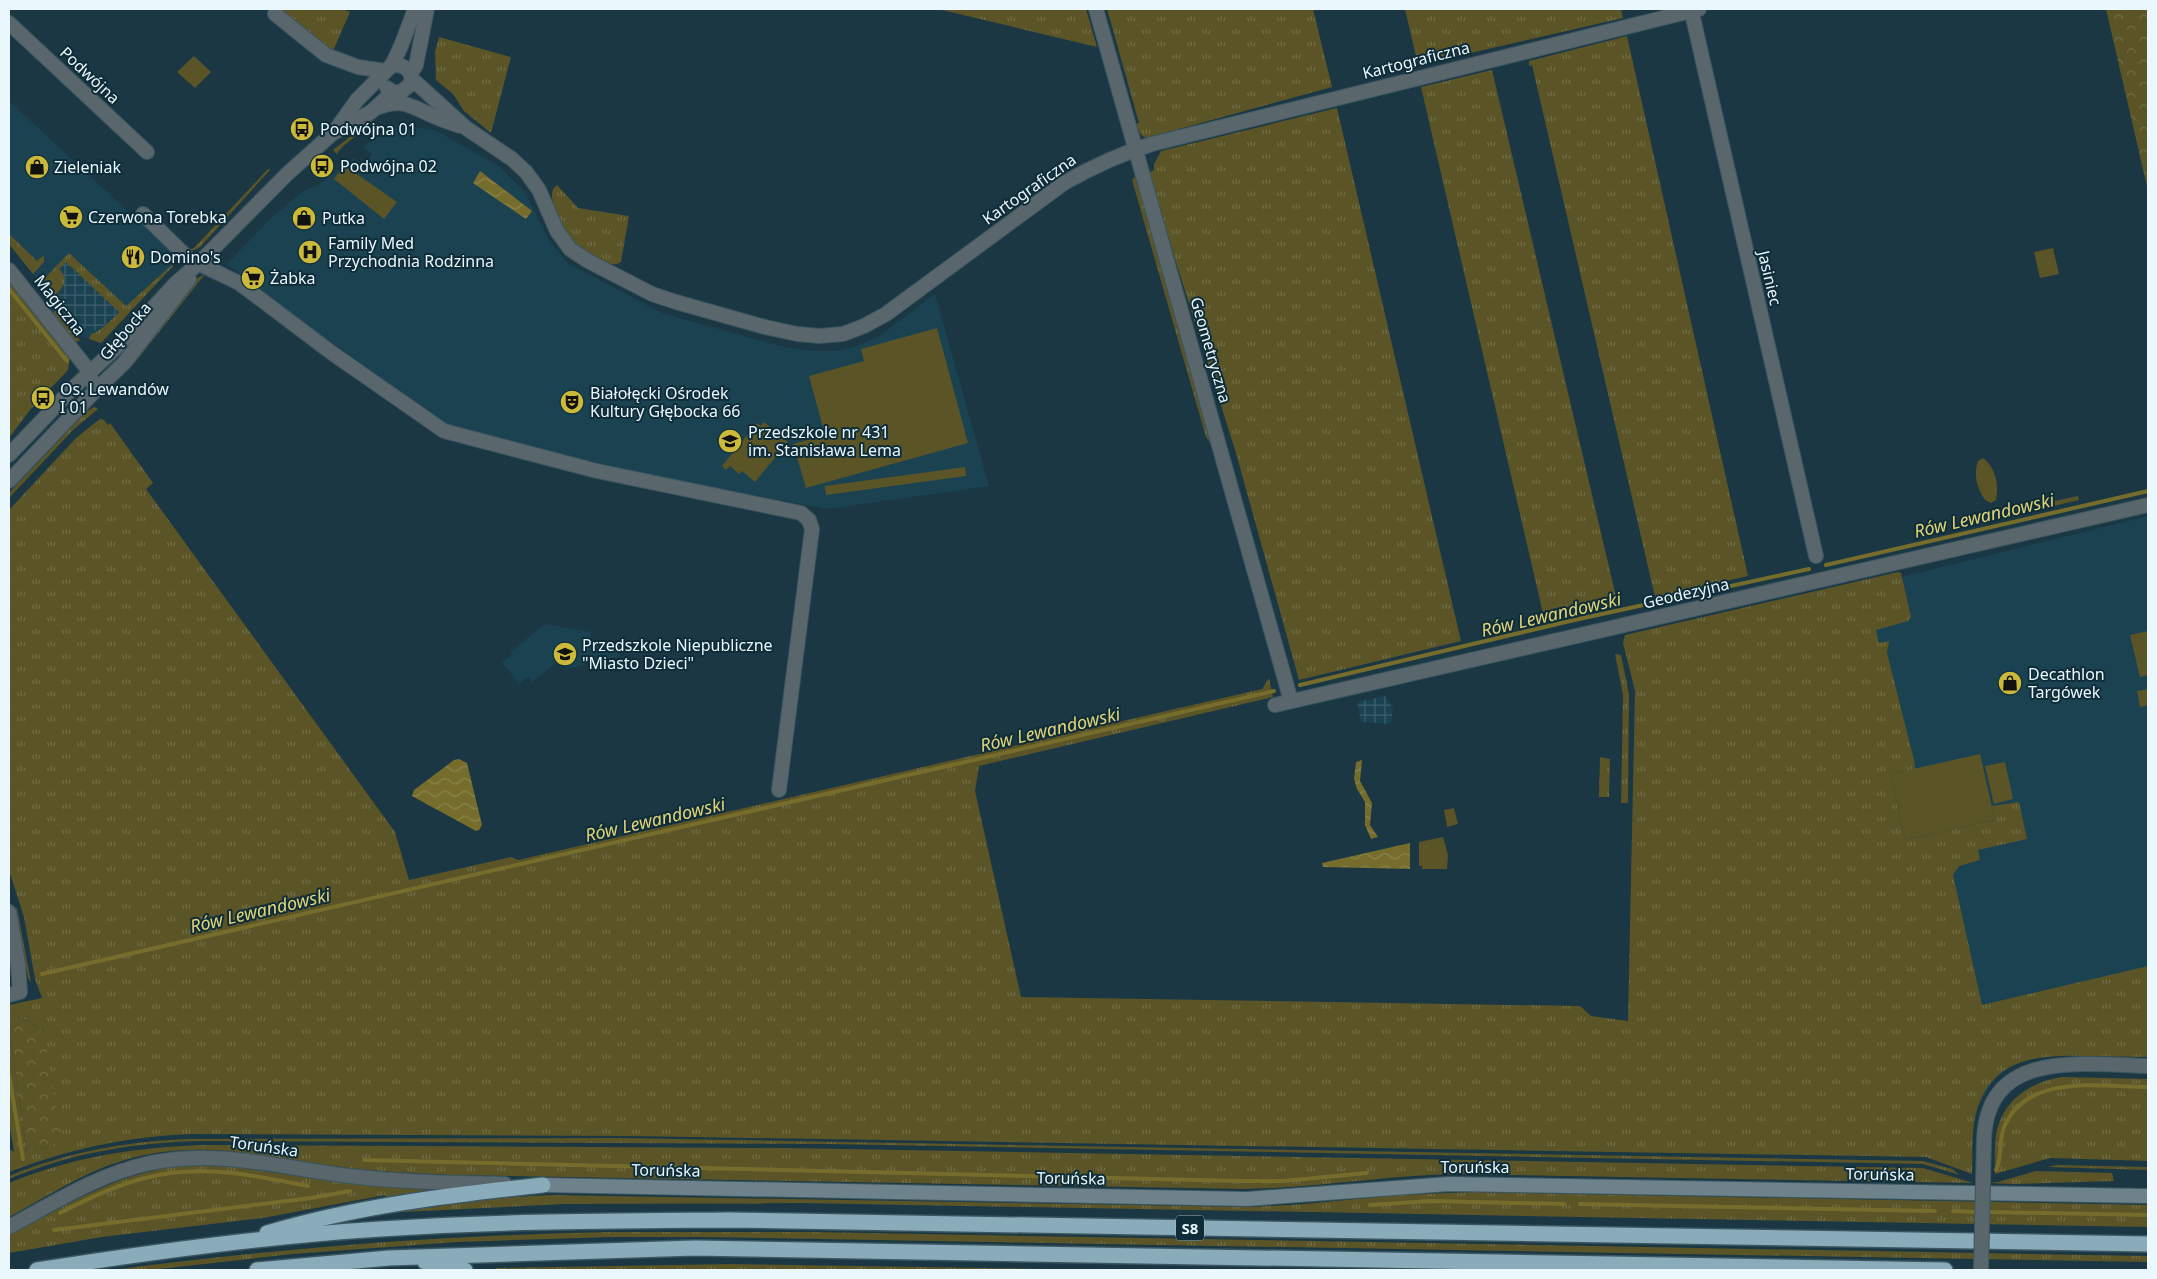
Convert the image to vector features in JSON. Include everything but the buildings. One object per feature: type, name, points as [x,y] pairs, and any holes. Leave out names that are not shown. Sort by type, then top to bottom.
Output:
[{"type":"highway","points":[[233,1243],[302,1222],[426,1198],[543,1185]]},
{"type":"highway","name":"S8","points":[[37,1270],[233,1243],[382,1229],[531,1222],[728,1220],[2148,1244]]},
{"type":"highway","name":"S8","points":[[257,1270],[389,1258],[695,1248],[1944,1270]]},
{"type":"highway","points":[[389,1258],[420,1261],[465,1270]]},
{"type":"main road","name":"Toruńska","points":[[543,1185],[1247,1198],[1449,1184],[2148,1196]]},
{"type":"street","name":"Głębocka","points":[[9,455],[88,373],[118,346],[176,283],[333,133],[357,100],[387,70],[401,46],[415,9]]},
{"type":"street","name":"Głębocka","points":[[333,133],[376,108],[397,92],[409,87],[416,65],[427,9]]},
{"type":"street","name":"Geometryczna","points":[[1096,9],[1291,702]]},
{"type":"street","name":"Kartograficzna","points":[[411,76],[466,128],[503,153],[526,172],[539,190],[557,232],[570,249],[588,261],[652,294],[676,302],[765,327],[797,334],[819,336],[843,334],[864,326],[886,314],[1064,184],[1092,167],[1136,149],[1693,9]]},
{"type":"street","name":"Jasiniec","points":[[1693,9],[1816,556]]},
{"type":"street","points":[[275,14],[326,55],[358,66],[387,70],[403,66],[411,76]]},
{"type":"street","name":"Podwójna","points":[[9,23],[147,152]]},
{"type":"street","points":[[387,70],[386,87],[397,92]]},
{"type":"street","name":"Kartograficzna","points":[[397,92],[434,117],[466,128]]},
{"type":"street","name":"Kartograficzna","points":[[376,108],[396,102],[417,107]]},
{"type":"street","points":[[143,214],[185,255],[240,283],[332,353],[444,431],[597,471],[801,513],[808,520],[812,529],[779,790]]},
{"type":"street","name":"Głębocka","points":[[9,481],[128,359],[183,289],[199,263]]},
{"type":"street","name":"Magiczna","points":[[9,270],[77,355],[96,390]]},
{"type":"street","name":"Geodezyjna","points":[[1275,705],[2148,505]]},
{"type":"street","points":[[9,912],[18,964],[20,992],[9,995]]},
{"type":"street","points":[[1981,1270],[1984,1132],[1992,1103],[2012,1081],[2037,1068],[2062,1065],[2148,1066]]},
{"type":"street","name":"Toruńska","points":[[9,1227],[73,1191],[111,1174],[151,1163],[189,1158],[251,1160],[350,1176],[382,1179],[543,1185]]},
{"type":"shaded area","name":"Czerwona Torebka","points":[[9,101],[173,253],[173,266],[101,343],[83,337],[9,244]]},
{"type":"shaded area","points":[[407,124],[418,128],[435,130],[499,166],[525,192],[549,241],[569,264],[662,313],[780,346],[812,351],[836,351],[857,346],[881,335],[935,294],[989,486],[827,509],[642,474],[447,424],[296,317],[227,264],[270,219],[303,191],[318,185],[354,158],[364,165],[372,154],[363,147],[387,129]]},
{"type":"shaded area","points":[[69,253],[126,306],[107,324],[96,331],[91,327],[89,330],[86,328],[77,329],[40,284]]},
{"type":"shaded area","points":[[2148,516],[2148,1057],[2050,1055],[2023,1061],[2006,1070],[1993,1082],[1979,1104],[1975,1119],[1828,595]]},
{"type":"shaded area","name":"Przedszkole Niepubliczne \"Miasto Dzieci\"","points":[[545,624],[591,632],[591,640],[621,644],[619,657],[566,669],[562,658],[532,682],[528,677],[519,684],[502,662],[512,655],[510,652]]},
{"type":"shaded area","points":[[1385,696],[1393,708],[1391,724],[1361,722],[1357,702]]},
{"type":"green space","points":[[279,9],[342,9],[350,12],[333,51]]},
{"type":"green space","points":[[938,9],[1086,9],[1097,47]]},
{"type":"green space","points":[[1107,9],[1313,9],[1332,87],[1146,138],[1141,135],[1135,124],[1139,123]]},
{"type":"green space","points":[[1405,9],[1621,9],[1623,18],[1418,65]]},
{"type":"green space","points":[[2106,9],[2148,9],[2148,191]]},
{"type":"green space","points":[[1627,36],[1748,576],[1655,597],[1532,65],[1529,66],[1529,61]]},
{"type":"green space","points":[[439,37],[511,57],[491,133],[464,111],[453,94],[436,80],[435,52]]},
{"type":"green space","points":[[194,56],[211,72],[195,88],[177,72]]},
{"type":"green space","points":[[1492,70],[1618,605],[1545,622],[1421,87]]},
{"type":"green space","points":[[1337,108],[1461,641],[1299,680],[1236,453],[1148,173],[1154,170],[1154,164],[1161,151]]},
{"type":"green space","points":[[372,120],[375,122],[348,142],[337,154],[333,150]]},
{"type":"green space","points":[[344,165],[397,202],[384,219],[334,179]]},
{"type":"green space","points":[[268,169],[270,170],[200,247],[195,250],[187,250],[194,248]]},
{"type":"green space","points":[[1136,175],[1216,451],[1206,437],[1132,180]]},
{"type":"green space","points":[[557,185],[578,208],[629,216],[621,262],[615,264],[608,263],[586,253],[571,238],[554,208],[553,191]]},
{"type":"green space","points":[[9,234],[37,261],[44,255],[44,262],[33,274],[9,244]]},
{"type":"green space","points":[[2053,248],[2059,274],[2040,278],[2034,252]]},
{"type":"green space","points":[[69,253],[126,306],[173,264],[173,266],[101,343],[89,339],[91,334],[101,329],[119,312],[66,262],[59,269],[64,277],[64,284],[53,297],[40,283]]},
{"type":"green space","points":[[205,274],[133,365],[130,363],[194,280]]},
{"type":"green space","points":[[9,279],[70,356],[68,370],[30,410],[9,438]]},
{"type":"green space","points":[[54,308],[80,340],[74,343],[53,317]]},
{"type":"green space","points":[[937,328],[968,443],[806,488],[793,444],[825,435],[809,376],[864,361],[861,349]]},
{"type":"green space","points":[[94,407],[98,409],[74,429],[9,498],[9,493],[86,412]]},
{"type":"green space","points":[[100,419],[104,420],[108,425],[110,423],[153,483],[146,489],[395,832],[409,880],[511,857],[518,860],[1262,689],[1269,678],[1273,697],[979,766],[975,791],[1021,997],[1580,1006],[1591,1016],[1628,1021],[1635,691],[1623,643],[1625,635],[1898,572],[1901,573],[1911,617],[1908,621],[1876,630],[1879,643],[1889,641],[1887,653],[1914,760],[1915,769],[1891,774],[1905,840],[1995,820],[1992,806],[2019,802],[2027,839],[1978,850],[1980,860],[1959,866],[1953,875],[1982,1005],[2148,966],[2148,1057],[2052,1056],[2020,1063],[2005,1070],[1993,1080],[1983,1094],[1976,1113],[1973,1135],[1972,1174],[1926,1157],[633,1136],[190,1134],[120,1141],[54,1157],[9,1172],[9,1149],[14,1152],[9,1122],[9,1030],[27,1152],[49,1148],[43,1031],[9,1010],[9,1005],[42,998],[35,979],[24,917],[9,870],[9,510],[76,438]]},
{"type":"green space","points":[[764,422],[770,427],[768,431],[775,437],[778,434],[788,442],[755,482],[742,471],[739,474],[730,466],[726,470],[722,466],[757,423],[761,426]]},
{"type":"green space","points":[[1983,458],[1994,472],[1997,483],[1996,500],[1991,503],[1985,500],[1977,481],[1978,461]]},
{"type":"green space","points":[[965,467],[966,476],[826,495],[825,486]]},
{"type":"green space","points":[[2078,496],[2079,500],[1969,526],[1968,520]]},
{"type":"green space","points":[[2148,631],[2148,675],[2140,677],[2130,635]]},
{"type":"green space","points":[[1615,654],[1621,655],[1629,694],[1628,803],[1621,803],[1623,695]]},
{"type":"green space","points":[[2148,689],[2148,705],[2140,707],[2137,691]]},
{"type":"green space","points":[[1980,754],[1995,820],[1905,840],[1891,774]]},
{"type":"green space","points":[[1600,757],[1610,759],[1609,797],[1599,797]]},
{"type":"green space","points":[[2005,762],[2013,799],[1994,804],[1985,766]]},
{"type":"green space","points":[[1454,808],[1458,824],[1447,827],[1444,810]]},
{"type":"green space","points":[[1443,837],[1448,855],[1447,869],[1422,869],[1422,866],[1419,866],[1419,842]]},
{"type":"green space","points":[[15,908],[17,908],[31,982],[28,978]]},
{"type":"green space","points":[[9,1010],[43,1031],[62,1137],[50,1148],[27,1152],[9,1030]]},
{"type":"green space","points":[[2062,1077],[2148,1079],[2148,1161],[2050,1158],[1995,1174],[1996,1135],[2004,1112],[2019,1095],[2028,1089],[2039,1083]]},
{"type":"green space","points":[[617,1138],[1923,1161],[1952,1169],[1960,1175],[1923,1164],[827,1144],[204,1141],[154,1144],[104,1151],[56,1162],[9,1179],[9,1176],[75,1154],[120,1145],[167,1140]]},
{"type":"green space","points":[[204,1145],[788,1148],[1923,1168],[1973,1183],[1452,1174],[1297,1187],[1245,1189],[454,1175],[371,1170],[247,1153],[199,1150],[150,1154],[110,1165],[80,1178],[9,1217],[9,1183],[33,1174],[56,1166],[105,1155],[154,1148]]},
{"type":"green space","points":[[196,1165],[235,1167],[332,1181],[432,1190],[386,1198],[385,1195],[263,1218],[102,1237],[9,1253],[9,1235],[99,1189],[146,1172],[170,1167]]},
{"type":"green space","points":[[2056,1165],[2148,1167],[2148,1170],[2048,1167]]},
{"type":"green space","points":[[2036,1171],[2112,1173],[2114,1181],[1987,1183],[1998,1182]]},
{"type":"green space","points":[[1473,1192],[2148,1205],[2148,1227],[800,1203],[564,1204],[383,1213],[465,1200],[551,1195],[1250,1207],[1397,1195]]},
{"type":"green space","points":[[612,1232],[811,1232],[2148,1256],[2148,1262],[613,1237],[457,1242],[293,1254],[150,1270],[113,1270],[238,1255],[362,1244],[487,1236]]},
{"type":"green space","points":[[732,1264],[1115,1270],[495,1270],[496,1268]]},
{"type":"water","points":[[480,171],[532,211],[526,219],[473,183]]},
{"type":"water","points":[[459,759],[467,763],[482,825],[476,831],[412,796],[414,790],[454,760]]},
{"type":"water","points":[[1362,760],[1360,781],[1372,803],[1370,825],[1378,837],[1371,839],[1365,825],[1365,802],[1357,789],[1354,779],[1356,762]]},
{"type":"water","points":[[1410,843],[1410,869],[1323,867],[1322,863]]},
{"type":"waterway","points":[[9,289],[67,361]]},
{"type":"waterway","name":"Rów Lewandowski","points":[[1826,565],[2148,491]]},
{"type":"waterway","name":"Rów Lewandowski","points":[[1300,685],[1570,621],[1809,569]]},
{"type":"waterway","name":"Rów Lewandowski","points":[[42,974],[1274,691]]},
{"type":"waterway","points":[[9,1075],[23,1159]]},
{"type":"waterway","points":[[1996,1170],[2005,1125],[2016,1108],[2031,1097],[2048,1090],[2068,1086],[2148,1087]]},
{"type":"waterway","points":[[364,1160],[1240,1181],[1283,1181],[1367,1173]]},
{"type":"waterway","points":[[60,1213],[128,1183],[156,1175],[188,1171],[223,1172],[257,1176],[308,1186]]},
{"type":"waterway","points":[[54,1230],[311,1198],[350,1191]]},
{"type":"waterway","points":[[1370,1205],[1430,1201],[1564,1204]]},
{"type":"waterway","points":[[1580,1204],[1935,1211]]},
{"type":"waterway","points":[[1953,1211],[1979,1212]]},
{"type":"waterway","points":[[1986,1212],[2148,1215]]},
{"type":"place","name":"Podwójna 01","points":[[302,129]]},
{"type":"place","name":"Podwójna 02","points":[[322,166]]},
{"type":"place","name":"Zieleniak","points":[[37,167]]},
{"type":"place","name":"Czerwona Torebka","points":[[71,217]]},
{"type":"place","name":"Putka","points":[[304,218]]},
{"type":"place","name":"Family Med Przychodnia Rodzinna","points":[[310,252]]},
{"type":"place","name":"Domino's","points":[[133,257]]},
{"type":"place","name":"Żabka","points":[[253,278]]},
{"type":"place","name":"Os. Lewandów I 01","points":[[43,398]]},
{"type":"place","name":"Białołęcki Ośrodek Kultury Głębocka 66","points":[[572,402]]},
{"type":"place","name":"Przedszkole nr 431 im. Stanisława Lema","points":[[730,441]]},
{"type":"place","name":"Przedszkole Niepubliczne \"Miasto Dzieci\"","points":[[565,654]]},
{"type":"place","name":"Decathlon Targówek","points":[[2010,683]]}]
